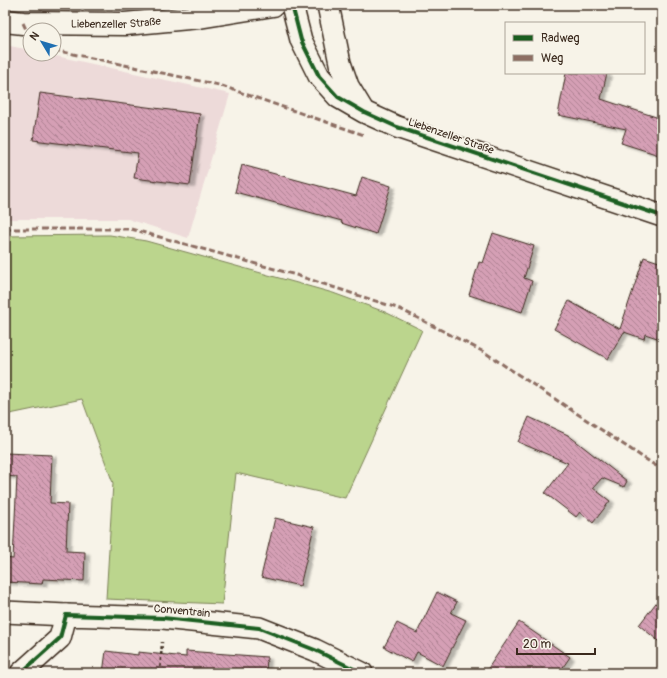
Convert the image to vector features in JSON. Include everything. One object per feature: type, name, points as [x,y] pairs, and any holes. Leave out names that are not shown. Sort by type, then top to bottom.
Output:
[{"type":"main road","name":"Liebenzeller Straße","points":[[5,21],[23,23],[125,24],[199,17],[273,5]]},
{"type":"street","name":"Liebenzeller Straße","points":[[292,5],[301,40],[319,76],[338,97],[364,112],[397,127],[662,216]]},
{"type":"street","points":[[328,5],[340,63],[348,86],[364,112]]},
{"type":"street","name":"Conventrain","points":[[5,612],[163,618],[259,628],[315,650],[362,673]]},
{"type":"street","points":[[21,673],[60,638],[66,615]]},
{"type":"path","points":[[160,673],[163,618]]},
{"type":"shaded area","points":[[5,45],[22,48],[22,62],[62,62],[62,57],[230,94],[188,238],[128,219],[5,219]]},
{"type":"green space","points":[[110,235],[146,241],[333,293],[385,312],[422,330],[345,498],[236,473],[222,604],[106,599],[113,483],[82,399],[5,415],[5,236]]},
{"type":"building","points":[[566,74],[607,74],[601,99],[662,119],[662,156],[621,143],[626,129],[558,115]]},
{"type":"building","points":[[40,93],[200,114],[190,185],[134,178],[138,153],[33,140]]},
{"type":"building","points":[[242,165],[356,196],[362,177],[391,186],[376,234],[341,223],[342,221],[235,192]]},
{"type":"building","points":[[493,233],[534,246],[524,278],[532,281],[522,312],[469,295],[479,262],[483,263]]},
{"type":"building","points":[[644,257],[662,263],[662,324],[657,338],[645,334],[644,339],[624,332],[608,359],[554,329],[569,301],[620,329]]},
{"type":"building","points":[[529,417],[568,435],[627,481],[624,487],[602,478],[593,488],[610,501],[593,523],[580,512],[576,517],[545,493],[568,463],[518,442]]},
{"type":"building","points":[[5,453],[52,455],[50,503],[68,504],[66,551],[85,552],[84,581],[43,579],[42,584],[5,582],[5,558],[13,559],[17,477],[5,476]]},
{"type":"building","points":[[275,518],[314,527],[300,586],[261,577]]},
{"type":"building","points":[[437,592],[457,602],[451,613],[466,620],[443,666],[417,652],[412,662],[384,647],[397,623],[417,633]]},
{"type":"building","points":[[662,595],[662,644],[639,625]]},
{"type":"building","points":[[519,622],[570,657],[559,673],[485,673]]},
{"type":"building","points":[[106,651],[138,655],[138,652],[186,657],[186,651],[267,657],[266,673],[103,673]]},
{"type":"marked path","points":[[62,52],[219,85],[364,135]]},
{"type":"marked path","points":[[5,229],[131,229],[296,275],[400,309],[484,352],[662,470]]},
{"type":"cycle path","points":[[292,5],[301,40],[319,76],[338,97],[364,112],[397,127],[662,216]]},
{"type":"cycle path","points":[[21,673],[60,638],[66,615],[163,618],[259,628],[315,650],[362,673]]}]
